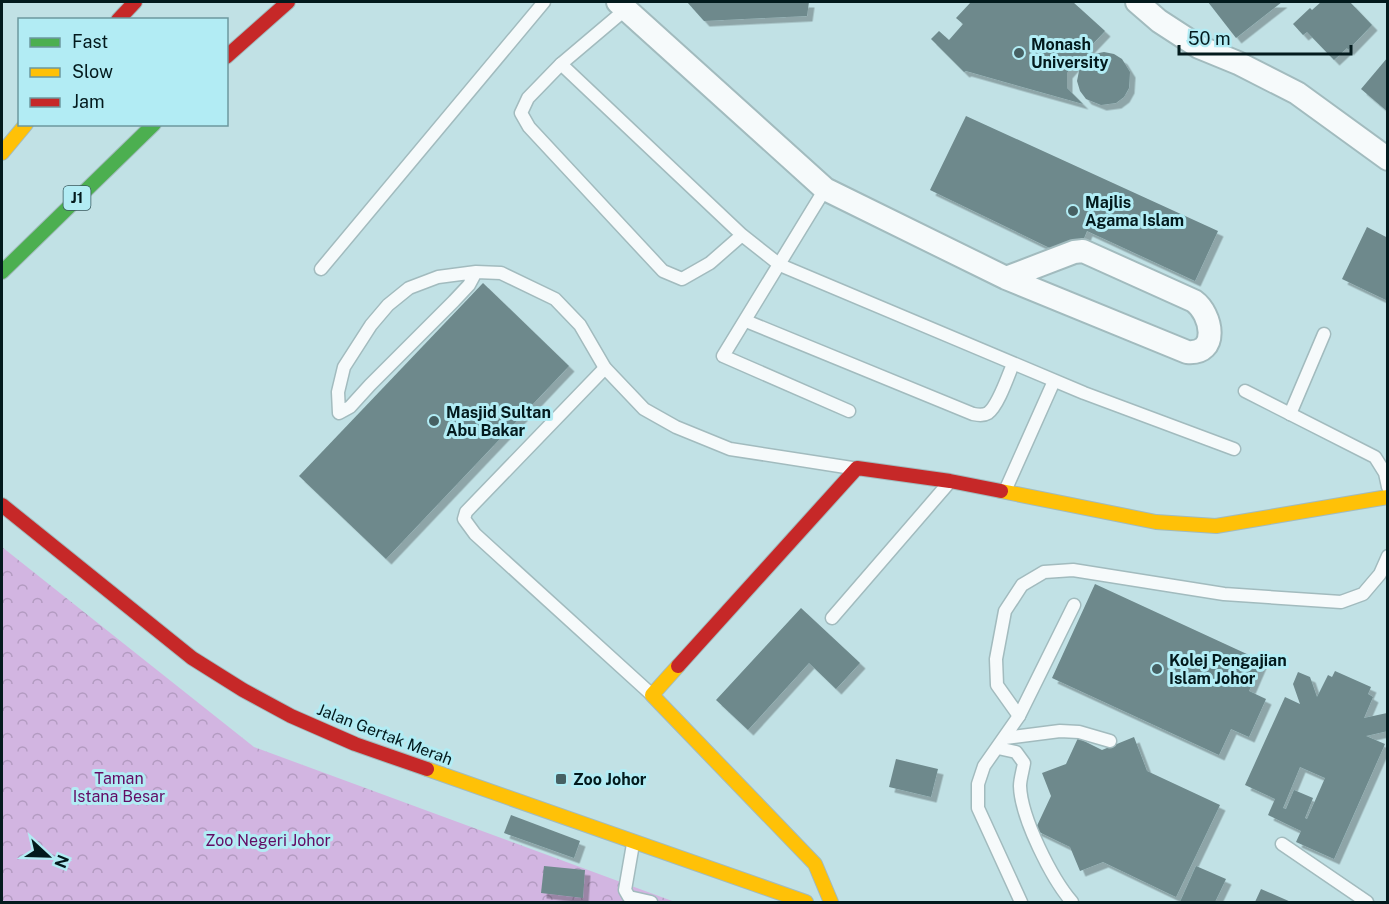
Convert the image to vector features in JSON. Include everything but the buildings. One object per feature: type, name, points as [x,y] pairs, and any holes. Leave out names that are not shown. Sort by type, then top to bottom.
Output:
[{"type":"main road","points":[[120,18],[135,2]]},
{"type":"main road","points":[[228,55],[288,2]]},
{"type":"main road","points":[[2,153],[24,126]]},
{"type":"main road","name":"J1","points":[[2,272],[152,126]]},
{"type":"main road","points":[[831,903],[815,864],[651,695],[856,468],[950,482],[1156,522],[1216,526],[1388,497]]},
{"type":"main road","name":"Jalan Gertak Merah","points":[[2,505],[192,658],[252,696],[291,716],[355,744],[806,903]]},
{"type":"street","points":[[1137,2],[1159,21],[1199,46],[1298,93],[1388,159]]},
{"type":"street","points":[[624,4],[825,189],[1006,278],[1187,352],[1197,353],[1206,348],[1210,338],[1203,311],[1194,300],[1083,251],[1074,252],[1006,278]]},
{"type":"lane","points":[[321,269],[544,2]]},
{"type":"lane","points":[[624,4],[528,98],[521,113],[529,127],[663,271],[682,279],[710,263],[742,236]]},
{"type":"lane","points":[[561,64],[742,236],[780,265],[1054,381],[1234,449]]},
{"type":"lane","points":[[825,189],[723,356],[849,411]]},
{"type":"lane","points":[[476,272],[469,285],[454,301],[350,407],[339,412],[338,392],[344,367],[371,325],[388,305],[409,288],[438,277],[476,272],[501,273],[555,299],[580,325],[605,368],[644,409],[676,427],[730,449],[856,468]]},
{"type":"lane","points":[[746,321],[973,414],[981,415],[989,412],[995,405],[1013,364]]},
{"type":"lane","points":[[1290,414],[1324,334]]},
{"type":"lane","points":[[605,368],[466,512],[464,519],[475,534],[651,695]]},
{"type":"lane","points":[[1005,492],[1054,381]]},
{"type":"lane","points":[[1245,391],[1375,458],[1385,473],[1388,488]]},
{"type":"lane","points":[[832,618],[950,482]]},
{"type":"lane","points":[[1019,716],[996,685],[996,659],[1005,611],[1022,585],[1044,572],[1073,570],[1224,594],[1341,602],[1363,594],[1380,574],[1388,556]]},
{"type":"lane","points":[[1021,903],[978,808],[978,784],[984,766],[1019,716],[1074,605]]},
{"type":"lane","points":[[1002,743],[1060,731],[1079,732],[1110,741]]},
{"type":"lane","points":[[1002,743],[1016,752],[1024,763],[1020,785],[1024,809],[1042,853],[1072,903]]},
{"type":"lane","points":[[634,842],[625,890],[629,897],[651,903]]},
{"type":"lane","points":[[1282,844],[1367,903]]},
{"type":"green space","name":"Taman Istana Besar","points":[[2,547],[254,747],[675,902],[2,902]]},
{"type":"traffic: fast","points":[[2,272],[152,126]]},
{"type":"traffic: slow","points":[[2,153],[24,126]]},
{"type":"traffic: slow","points":[[1001,491],[1156,522],[1216,526],[1388,497]]},
{"type":"traffic: slow","points":[[678,666],[652,695],[815,864],[831,902]]},
{"type":"traffic: slow","points":[[427,769],[806,902]]},
{"type":"traffic: jam","points":[[120,18],[135,2]]},
{"type":"traffic: jam","points":[[228,55],[288,2]]},
{"type":"traffic: jam","points":[[678,666],[857,468],[950,481],[1001,491]]},
{"type":"traffic: jam","points":[[2,505],[192,658],[243,690],[291,716],[355,744],[427,769]]},
{"type":"place","name":"Monash University","points":[[1019,53]]},
{"type":"place","name":"Majlis Agama Islam","points":[[1073,211]]},
{"type":"place","name":"Masjid Sultan Abu Bakar","points":[[434,421]]},
{"type":"place","name":"Kolej Pengajian Islam Johor","points":[[1157,669]]},
{"type":"place","name":"Zoo Johor","points":[[561,779]]},
{"type":"park label","name":"Zoo Negeri Johor","points":[[268,840]]}]
